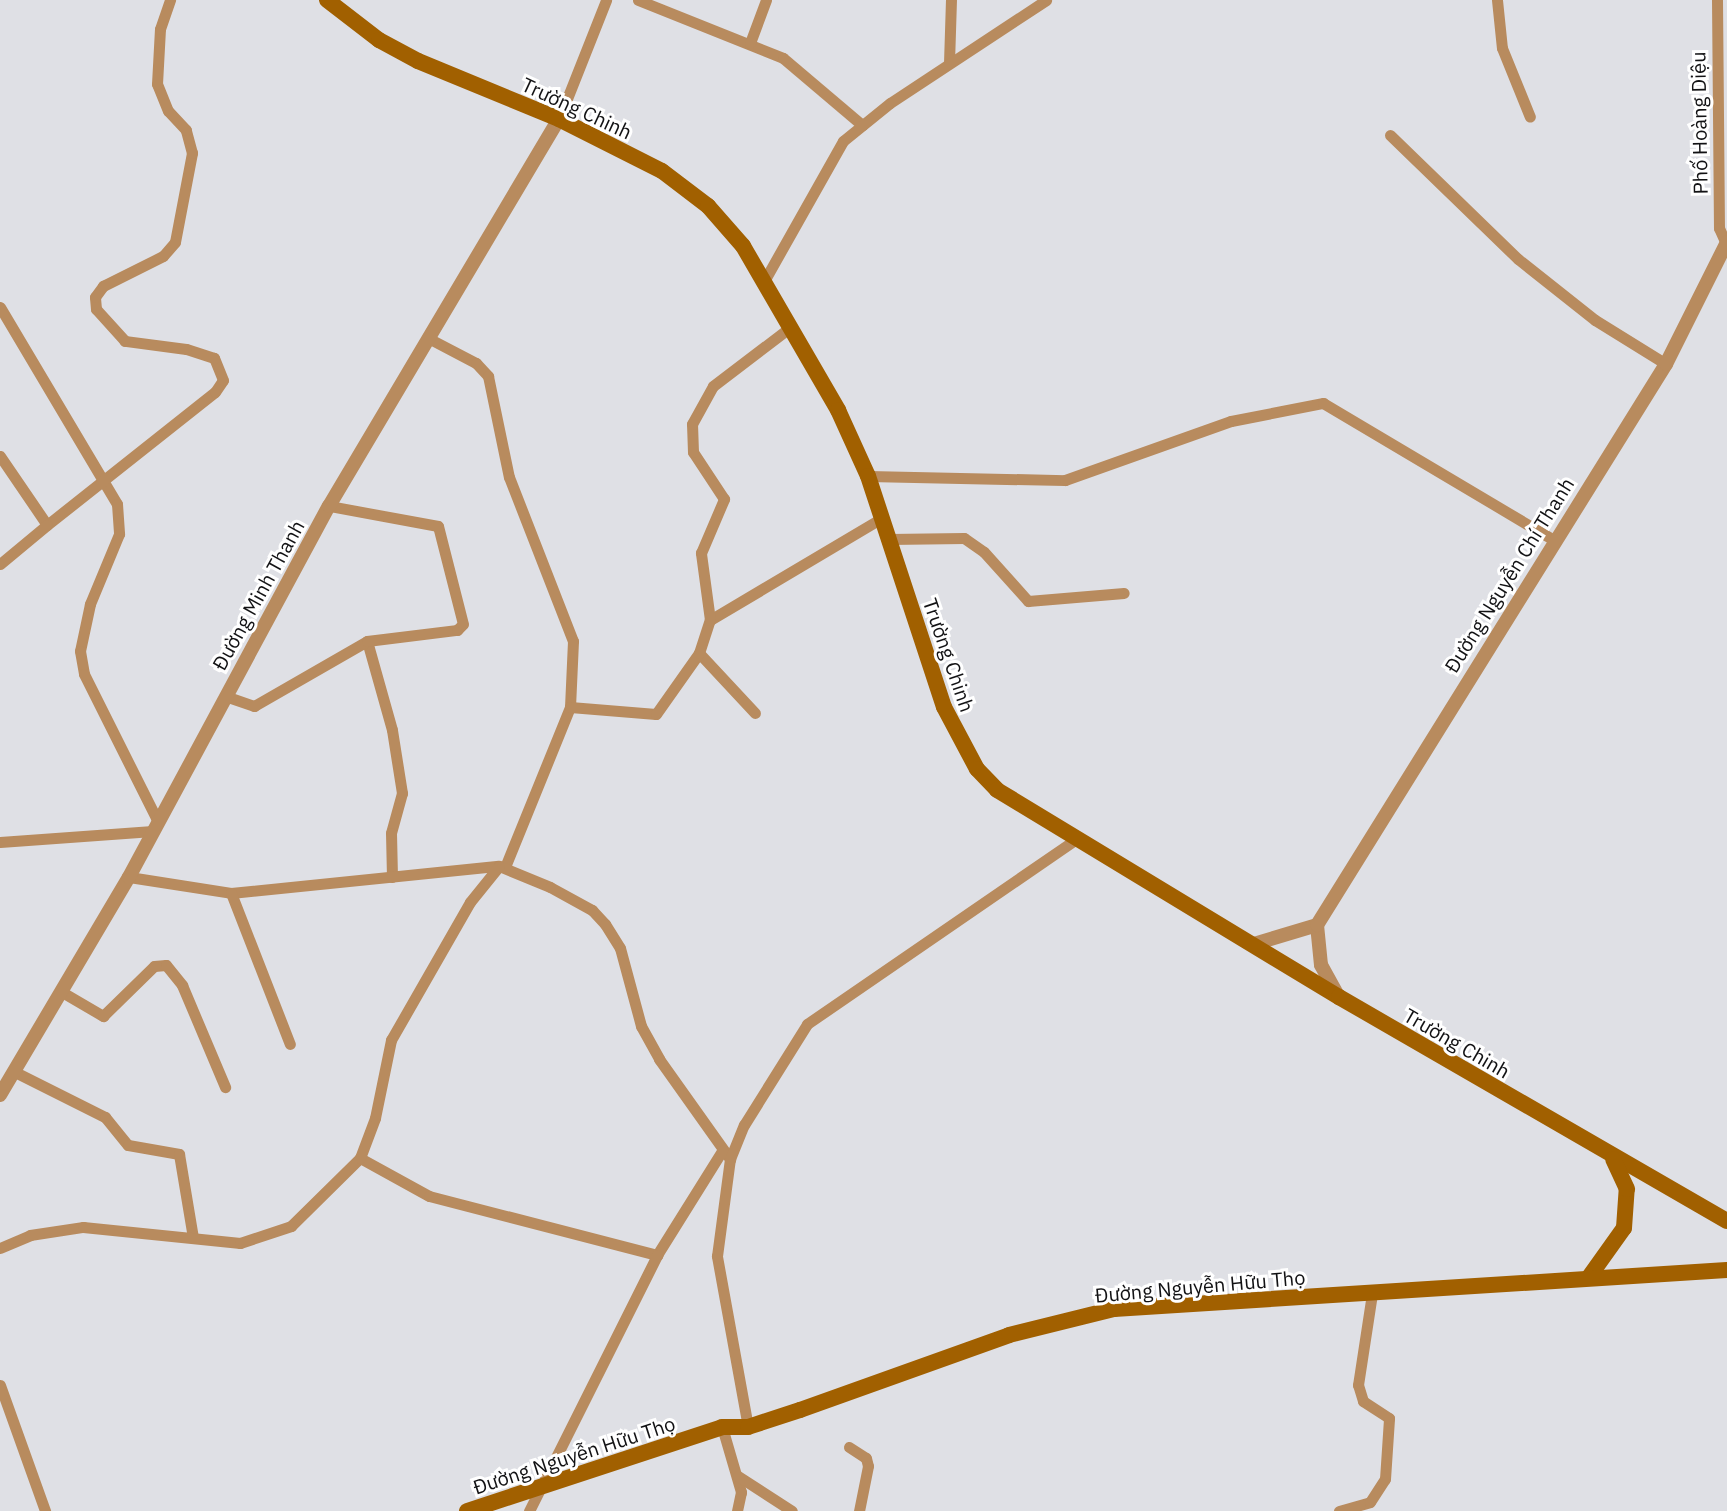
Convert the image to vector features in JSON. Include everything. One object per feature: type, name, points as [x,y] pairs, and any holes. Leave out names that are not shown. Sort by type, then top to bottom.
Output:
[{"type":"main road","name":"Trường Chinh","points":[[327,0],[379,40],[418,61],[559,119],[662,171],[708,206],[743,246],[838,410],[868,476],[944,707],[977,769],[997,790],[1339,997],[1727,1221]]},
{"type":"main road","points":[[1589,1277],[1615,1245],[1626,1218],[1627,1189],[1613,1157]]},
{"type":"main road","name":"Đường Nguyễn Hữu Thọ","points":[[467,1511],[722,1427],[748,1427],[1009,1335],[1114,1309],[1727,1270]]},
{"type":"street","points":[[0,564],[215,392],[223,380],[214,358],[186,349],[125,341],[96,309],[95,297],[103,286],[163,256],[175,242],[192,153],[186,130],[168,111],[157,84],[160,29],[170,0]]},
{"type":"street","points":[[559,119],[606,0]]},
{"type":"street","points":[[638,0],[750,43],[805,74],[862,125]]},
{"type":"street","points":[[750,43],[766,0]]},
{"type":"street","points":[[949,63],[951,0]]},
{"type":"street","points":[[763,283],[843,141],[949,63],[1046,0]]},
{"type":"street","points":[[1497,0],[1506,63],[1530,117]]},
{"type":"street","name":"Phố Hoàng Diệu","points":[[1717,0],[1719,228],[1726,243]]},
{"type":"street","name":"Đường Minh Thanh","points":[[0,1095],[129,877],[329,506],[559,119]]},
{"type":"street","points":[[1390,135],[1518,259],[1595,320],[1666,364]]},
{"type":"street","name":"Đường Nguyễn Chí Thanh","points":[[1317,925],[1666,364],[1726,243]]},
{"type":"street","points":[[0,307],[104,478],[121,520],[82,630],[84,674],[155,827],[0,842]]},
{"type":"street","points":[[570,707],[656,714],[699,653],[710,620],[701,553],[724,499],[693,452],[692,424],[713,386],[789,328]]},
{"type":"street","points":[[0,1248],[30,1235],[83,1227],[240,1243],[291,1226],[360,1158],[375,1118],[391,1040],[470,902],[502,866],[570,707],[570,629],[509,477],[488,376],[476,363],[430,339]]},
{"type":"street","points":[[868,476],[1065,480],[1231,421],[1323,403],[1554,540]]},
{"type":"street","points":[[0,456],[47,525]]},
{"type":"street","points":[[225,696],[254,706],[367,641],[461,628],[464,620],[442,531],[431,522],[329,506]]},
{"type":"street","points":[[710,620],[882,518]]},
{"type":"street","points":[[889,539],[964,538],[984,552],[1028,601],[1124,593]]},
{"type":"street","points":[[367,641],[392,730],[402,793],[391,833],[392,877]]},
{"type":"street","points":[[699,653],[736,687],[755,713]]},
{"type":"street","points":[[529,1511],[657,1255],[726,1155],[807,1024],[1075,840]]},
{"type":"street","points":[[129,877],[231,893],[502,866],[592,910],[620,948],[641,1026],[726,1155],[717,1256],[748,1427]]},
{"type":"street","points":[[231,893],[290,1044]]},
{"type":"street","points":[[1254,944],[1317,925],[1321,965],[1339,997]]},
{"type":"street","points":[[62,992],[103,1016],[154,966],[166,965],[182,985],[225,1087]]},
{"type":"street","points":[[15,1072],[105,1117],[128,1145],[179,1154],[193,1238]]},
{"type":"street","points":[[360,1158],[429,1196],[657,1255]]},
{"type":"street","points":[[1339,1511],[1370,1502],[1385,1479],[1389,1418],[1363,1401],[1358,1385],[1372,1293]]},
{"type":"street","points":[[0,1385],[45,1511]]},
{"type":"street","points":[[722,1427],[738,1476],[737,1511]]},
{"type":"street","points":[[849,1447],[866,1458],[868,1466],[859,1511]]},
{"type":"street","points":[[738,1476],[792,1511]]}]
